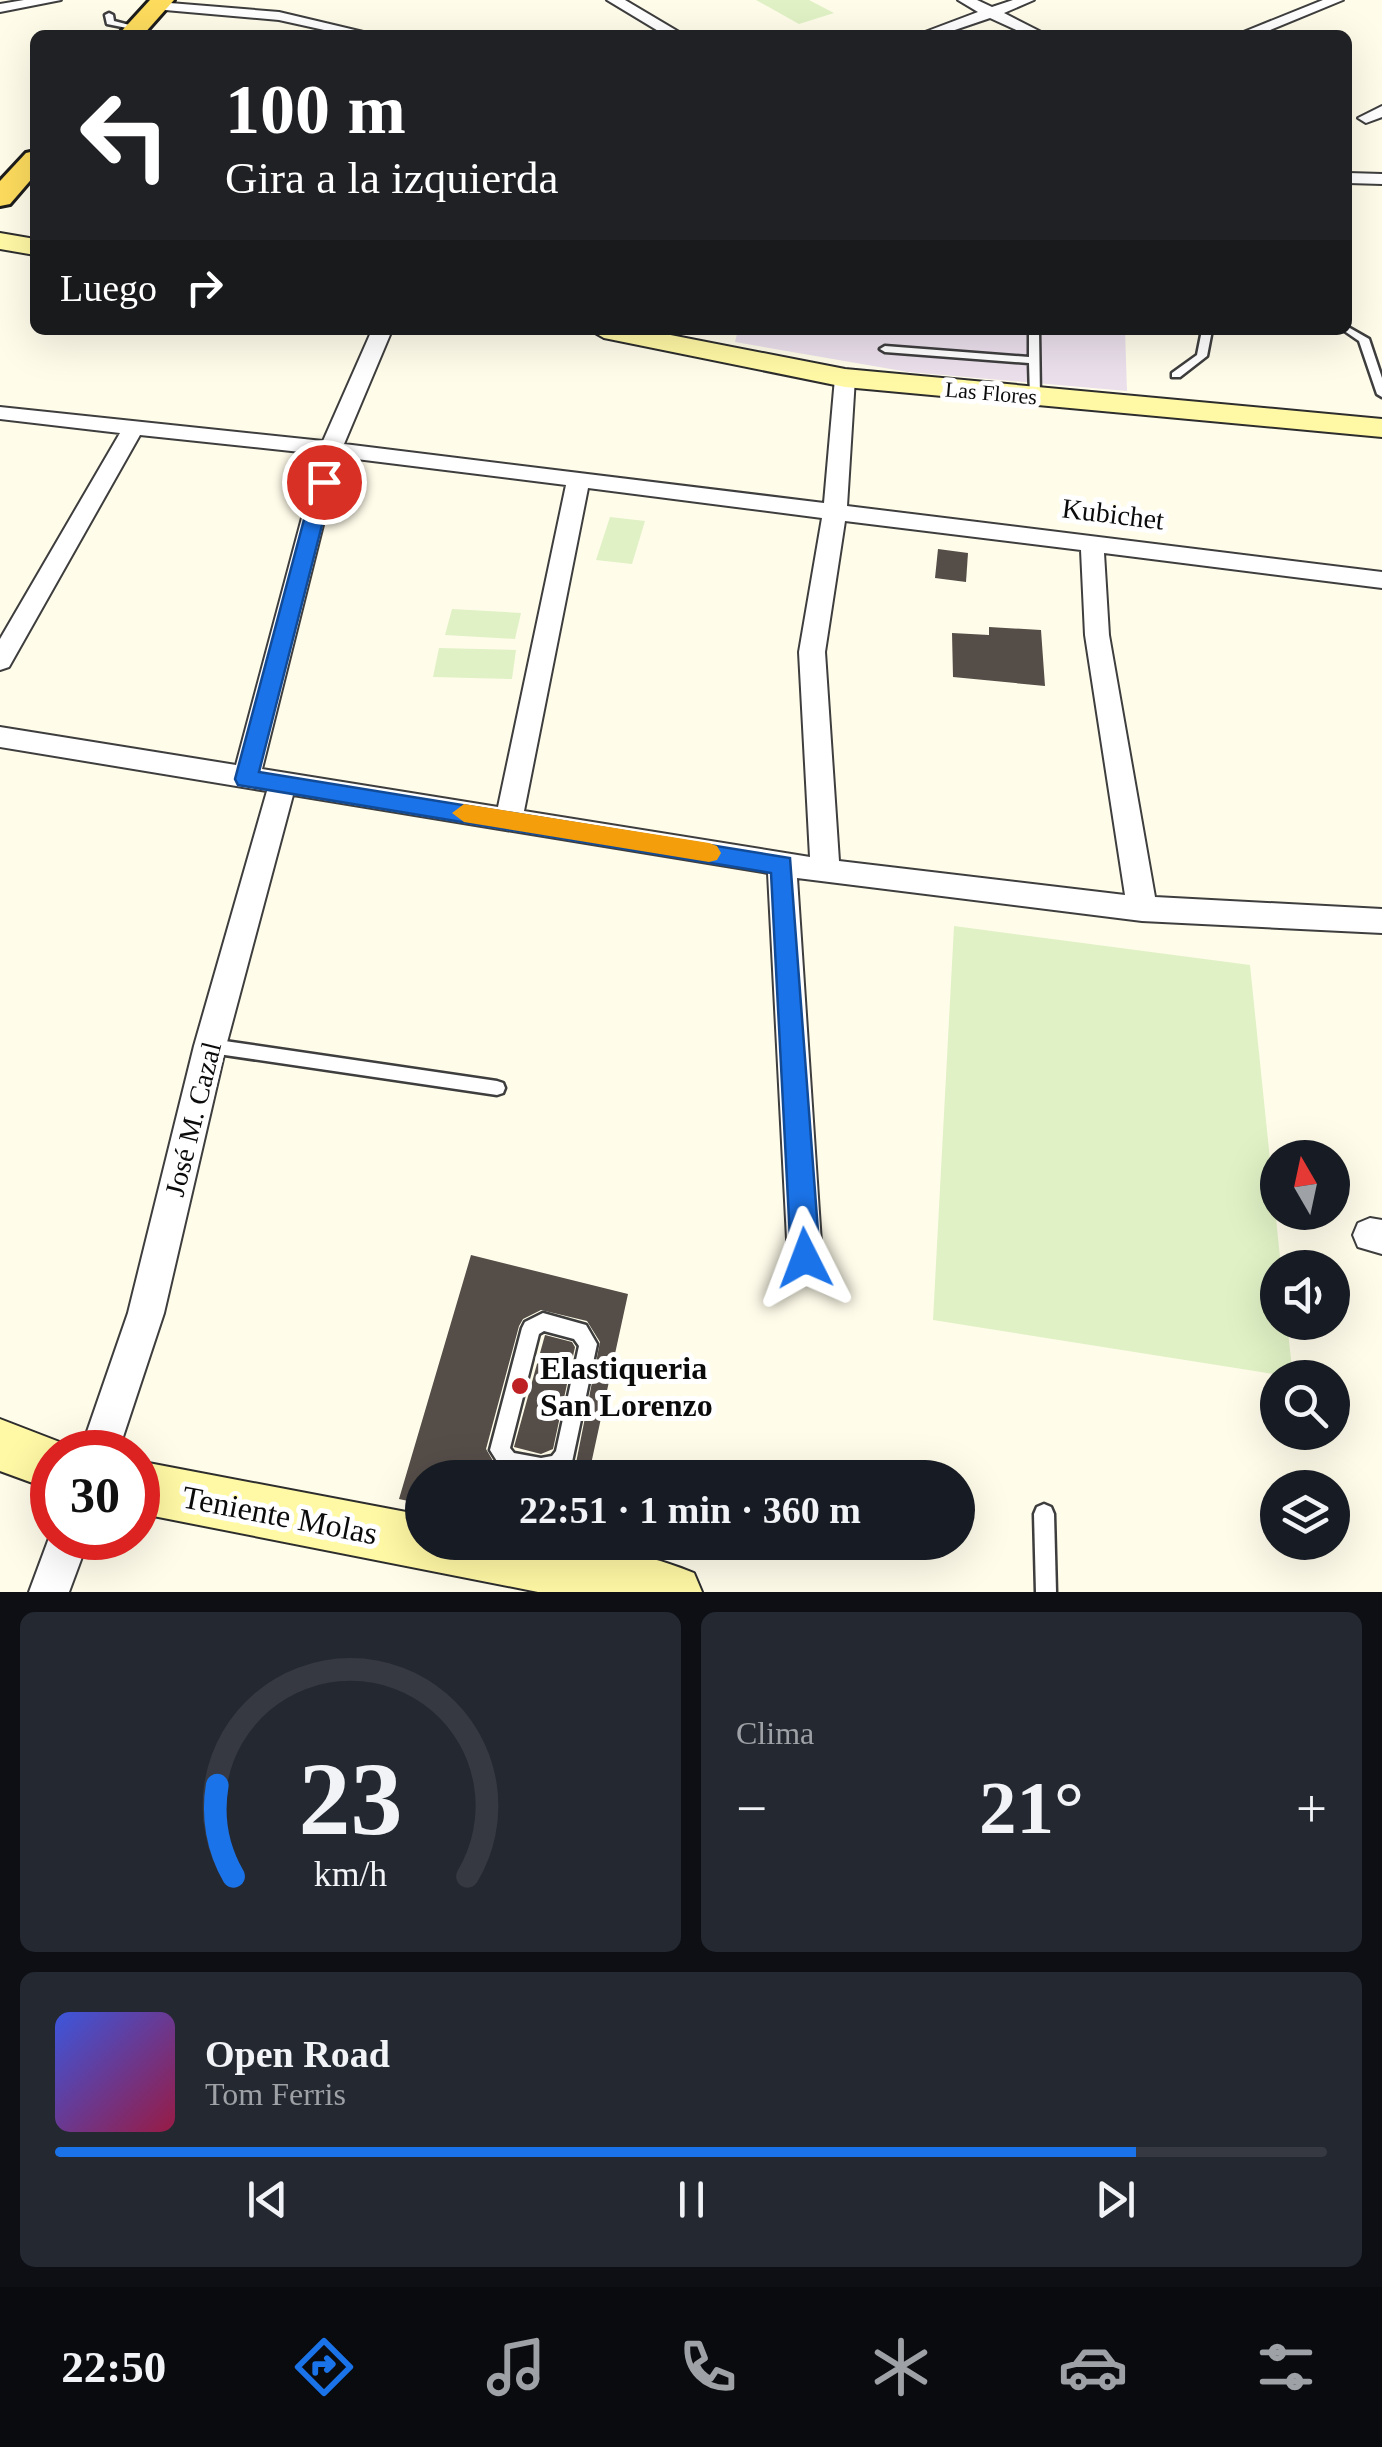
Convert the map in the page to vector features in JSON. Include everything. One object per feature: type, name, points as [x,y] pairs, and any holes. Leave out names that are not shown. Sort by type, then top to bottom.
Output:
[{"type":"main road","points":[[140,30],[170,2]]},
{"type":"main road","points":[[0,175],[30,143]]},
{"type":"main road","points":[[0,198],[30,165]]},
{"type":"street","points":[[0,8],[54,0]]},
{"type":"street","points":[[614,0],[667,30]]},
{"type":"street","points":[[964,0],[1028,30]]},
{"type":"street","points":[[940,30],[1027,0]]},
{"type":"street","points":[[1257,30],[1336,0]]},
{"type":"street","points":[[170,2],[279,16],[345,30]]},
{"type":"street","points":[[1352,178],[1382,179]]},
{"type":"street","points":[[0,241],[30,246]]},
{"type":"street","points":[[246,779],[331,449],[380,335]]},
{"type":"street","name":"Las Flores","points":[[629,335],[844,378],[1382,428]]},
{"type":"street","points":[[825,872],[812,652],[835,511],[844,378]]},
{"type":"street","name":"Kubichet","points":[[0,413],[331,449],[1382,580]]},
{"type":"street","points":[[0,661],[133,428]]},
{"type":"street","points":[[509,820],[578,480]]},
{"type":"street","points":[[1092,541],[1097,635],[1142,910]]},
{"type":"street","points":[[0,737],[825,872],[1142,910],[1382,921]]},
{"type":"street","name":"José M. Cazal","points":[[106,1430],[146,1314],[210,1046],[282,785]]},
{"type":"street","points":[[782,865],[805,1258]]},
{"type":"street","points":[[0,1446],[30,1456]]},
{"type":"street","name":"Teniente Molas","points":[[160,1491],[405,1539]]},
{"type":"street","points":[[49,1592],[60,1560]]},
{"type":"street","name":"Teniente Molas","points":[[552,1560],[675,1592]]},
{"type":"lane","points":[[109,15],[110,22],[132,30]]},
{"type":"lane","points":[[1352,332],[1364,339],[1382,394]]},
{"type":"lane","points":[[1034,335],[1036,397]]},
{"type":"lane","points":[[1176,375],[1202,356],[1206,335]]},
{"type":"lane","points":[[884,349],[1034,360]]},
{"type":"lane","points":[[210,1046],[497,1088]]},
{"type":"lane","points":[[542,1322],[580,1332],[588,1344],[566,1455],[557,1465],[540,1473],[509,1462],[500,1450],[530,1328],[542,1322]]},
{"type":"lane","points":[[1044,1514],[1046,1592]]},
{"type":"shaded area","points":[[737,335],[1125,335],[1127,391],[908,372],[735,342]]},
{"type":"green space","points":[[756,0],[809,0],[834,13],[799,24]]},
{"type":"green space","points":[[610,517],[645,521],[632,564],[596,560]]},
{"type":"green space","points":[[452,609],[521,613],[515,639],[445,635]]},
{"type":"green space","points":[[439,648],[516,650],[512,679],[433,677]]},
{"type":"green space","points":[[954,926],[1250,965],[1268,1140],[1260,1140],[1260,1230],[1277,1230],[1279,1250],[1260,1250],[1260,1340],[1289,1340],[1291,1360],[1260,1360],[1260,1372],[933,1320]]},
{"type":"building","points":[[938,549],[968,553],[966,582],[935,578]]},
{"type":"building","points":[[989,627],[1041,630],[1045,686],[953,677],[952,633],[989,635]]},
{"type":"building","points":[[471,1255],[628,1294],[592,1460],[577,1460],[600,1342],[587,1321],[541,1310],[523,1319],[519,1326],[486,1449],[492,1460],[411,1460]]},
{"type":"building","points":[[545,1335],[572,1342],[575,1347],[553,1449],[541,1454],[514,1447]]},
{"type":"building","points":[[405,1479],[405,1500],[399,1499]]},
{"type":"slow traffic","points":[[464,813],[709,853]]},
{"type":"place","name":"Elastiqueria San Lorenzo","points":[[520,1386]]},
{"type":"route","points":[[324,482],[246,779],[782,865],[805,1258]]}]
